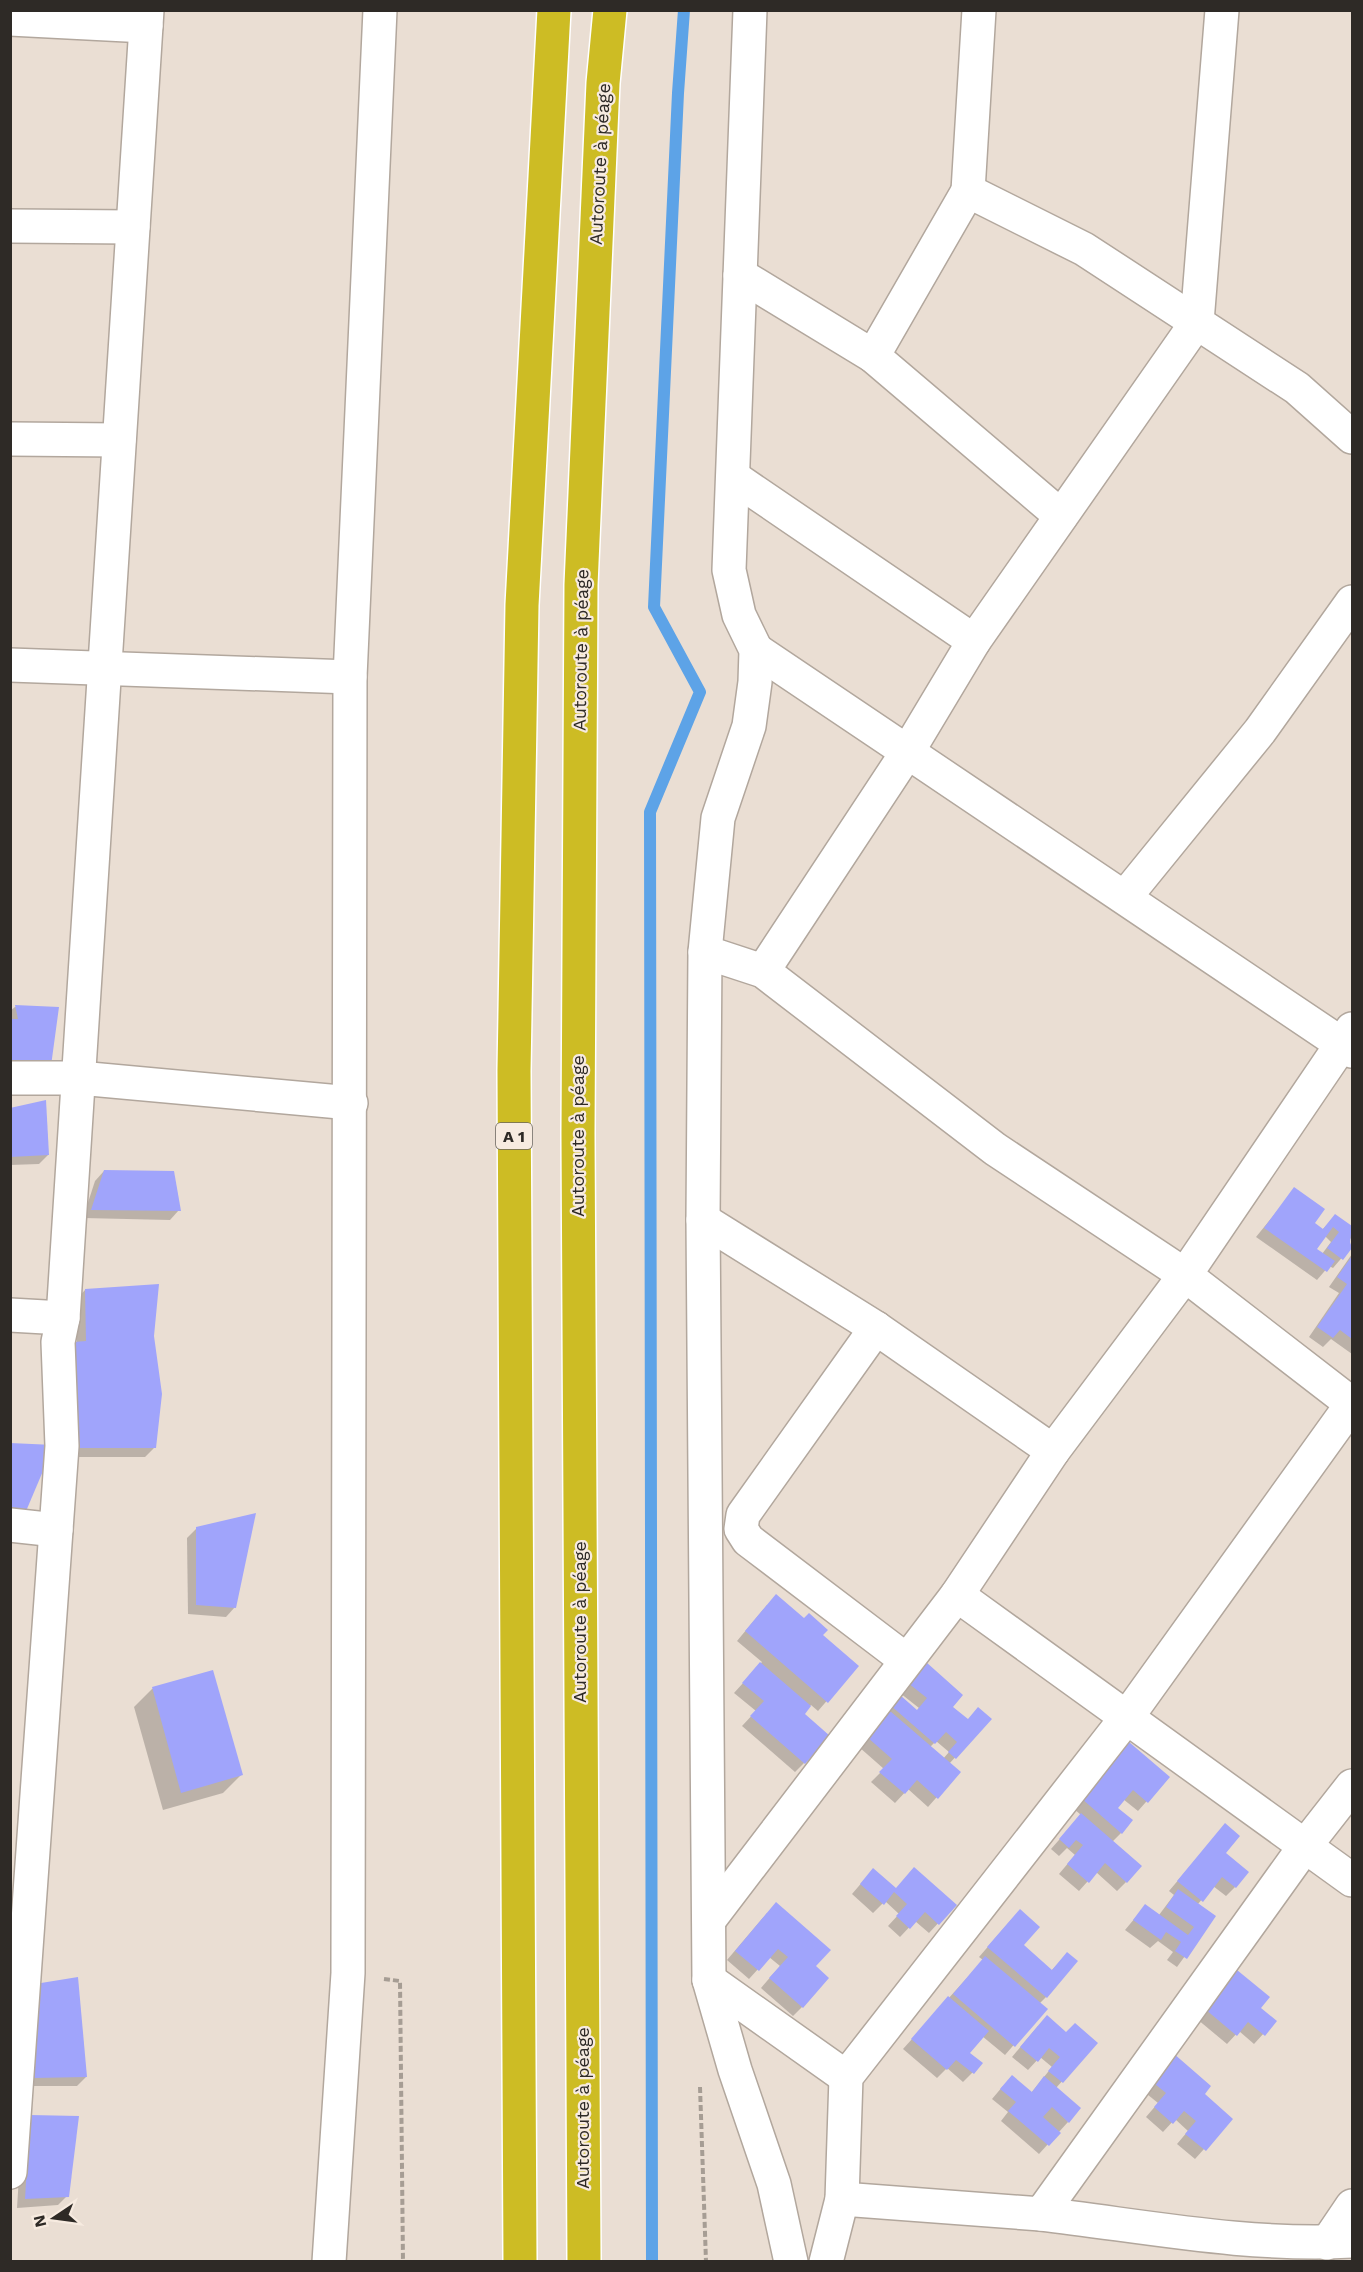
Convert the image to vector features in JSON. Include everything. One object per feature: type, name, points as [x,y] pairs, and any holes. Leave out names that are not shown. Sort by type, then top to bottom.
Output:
[{"type":"highway","name":"A 1","points":[[520,2262],[514,1059],[522,605],[554,10]]},
{"type":"highway","name":"Autoroute à péage","points":[[584,2262],[578,1133],[581,585],[603,83],[610,10]]},
{"type":"street","points":[[329,2262],[348,1973],[350,677],[380,10]]},
{"type":"street","points":[[750,10],[729,570],[739,615],[756,650],[755,682],[749,726],[718,818],[705,952],[703,1220],[709,1980],[735,2070],[774,2184],[791,2262]]},
{"type":"street","points":[[873,356],[968,191],[979,10]]},
{"type":"street","points":[[763,971],[908,751],[974,641],[1197,322],[1222,10]]},
{"type":"street","points":[[10,19],[146,18],[79,1078],[63,1318],[58,1342],[62,1446],[10,2172]]},
{"type":"street","points":[[968,191],[1084,249],[1297,388],[1353,437]]},
{"type":"street","points":[[10,226],[133,227]]},
{"type":"street","points":[[740,275],[873,356],[1061,516]]},
{"type":"street","points":[[10,439],[119,440]]},
{"type":"street","points":[[733,477],[974,641]]},
{"type":"street","points":[[1125,897],[1260,731],[1353,602]]},
{"type":"street","points":[[709,1920],[957,1595],[1053,1451],[1185,1275],[1349,1041],[1125,897],[756,650]]},
{"type":"street","points":[[10,665],[350,677]]},
{"type":"street","points":[[705,952],[763,971],[995,1149],[1185,1275],[1352,1404],[1126,1717],[846,2077],[842,2199],[826,2262]]},
{"type":"street","points":[[10,1078],[79,1078],[351,1103]]},
{"type":"street","points":[[703,1220],[876,1328],[1053,1451]]},
{"type":"street","points":[[10,1315],[63,1318]]},
{"type":"street","points":[[876,1328],[743,1515],[741,1529],[748,1540],[906,1660]]},
{"type":"street","points":[[10,1525],[56,1530]]},
{"type":"street","points":[[957,1595],[1353,1880]]},
{"type":"street","points":[[1041,2214],[1305,1846],[1353,1786]]},
{"type":"street","points":[[709,1980],[846,2077]]},
{"type":"street","points":[[842,2199],[1041,2214],[1184,2233],[1336,2248],[1353,2206]]},
{"type":"path","points":[[348,1973],[400,1981],[403,2262]]},
{"type":"path","points":[[702,2142],[706,2262]]},
{"type":"building","points":[[15,1005],[59,1007],[51,1066],[10,1063],[10,1019],[18,1019]]},
{"type":"building","points":[[46,1100],[49,1155],[10,1157],[10,1108]]},
{"type":"building","points":[[104,1170],[174,1171],[181,1211],[91,1210]]},
{"type":"building","points":[[1294,1187],[1325,1209],[1315,1223],[1323,1229],[1335,1214],[1352,1226],[1350,1242],[1352,1248],[1343,1260],[1327,1248],[1339,1232],[1333,1227],[1317,1249],[1335,1261],[1327,1272],[1264,1228]]},
{"type":"building","points":[[1352,1256],[1352,1339],[1340,1330],[1333,1338],[1317,1327],[1347,1284],[1337,1277]]},
{"type":"building","points":[[159,1284],[154,1336],[162,1394],[156,1448],[73,1448],[77,1394],[61,1343],[86,1341],[85,1289]]},
{"type":"building","points":[[10,1443],[54,1445],[21,1523],[10,1520]]},
{"type":"building","points":[[256,1513],[236,1608],[196,1605],[196,1527]]},
{"type":"building","points":[[776,1594],[804,1618],[809,1613],[828,1630],[823,1635],[859,1666],[828,1703],[745,1631]]},
{"type":"building","points":[[760,1662],[811,1706],[805,1714],[830,1736],[805,1764],[750,1716],[764,1701],[742,1683]]},
{"type":"building","points":[[926,1662],[963,1695],[953,1707],[968,1719],[978,1707],[992,1719],[956,1759],[948,1752],[957,1742],[946,1732],[935,1744],[890,1705],[900,1695],[917,1710],[927,1698],[908,1683]]},
{"type":"building","points":[[213,1670],[243,1775],[181,1793],[152,1687]]},
{"type":"building","points":[[890,1711],[961,1772],[938,1799],[917,1780],[905,1794],[879,1772],[892,1759],[867,1737]]},
{"type":"building","points":[[1129,1742],[1170,1777],[1148,1803],[1133,1790],[1118,1808],[1133,1820],[1122,1834],[1081,1798]]},
{"type":"building","points":[[1081,1813],[1142,1866],[1127,1883],[1105,1863],[1089,1883],[1067,1864],[1083,1845],[1076,1840],[1069,1848],[1059,1839]]},
{"type":"building","points":[[1225,1823],[1240,1836],[1226,1853],[1249,1872],[1236,1888],[1222,1877],[1203,1902],[1177,1881]]},
{"type":"building","points":[[914,1867],[957,1905],[939,1925],[925,1912],[910,1929],[896,1916],[907,1904],[894,1892],[884,1905],[860,1884],[873,1868],[896,1888]]},
{"type":"building","points":[[1178,1889],[1216,1916],[1187,1959],[1175,1951],[1181,1942],[1166,1932],[1161,1940],[1133,1920],[1145,1904],[1188,1935],[1194,1927],[1166,1907]]},
{"type":"building","points":[[776,1902],[831,1950],[816,1966],[829,1978],[803,2008],[769,1978],[788,1957],[778,1949],[759,1971],[735,1951]]},
{"type":"building","points":[[1020,1909],[1040,1927],[1024,1945],[1052,1970],[1067,1952],[1078,1961],[1047,1998],[987,1947]]},
{"type":"building","points":[[985,1956],[1048,2009],[1015,2047],[953,1994]]},
{"type":"building","points":[[1237,1970],[1270,1997],[1261,2008],[1277,2021],[1265,2036],[1248,2022],[1237,2036],[1205,2009]]},
{"type":"building","points":[[78,1977],[87,2077],[34,2078],[41,1983]]},
{"type":"building","points":[[948,1996],[989,2031],[970,2053],[983,2063],[974,2074],[956,2060],[947,2070],[911,2039]]},
{"type":"building","points":[[1047,2015],[1066,2032],[1075,2023],[1098,2043],[1063,2083],[1048,2071],[1060,2057],[1049,2048],[1038,2062],[1020,2047]]},
{"type":"building","points":[[1173,2053],[1211,2086],[1205,2094],[1233,2119],[1206,2151],[1185,2134],[1196,2121],[1184,2111],[1173,2124],[1154,2107],[1166,2093],[1150,2080]]},
{"type":"building","points":[[1012,2075],[1032,2092],[1044,2076],[1081,2108],[1069,2123],[1052,2107],[1043,2117],[1061,2133],[1049,2146],[1008,2111],[1016,2102],[1000,2089]]},
{"type":"building","points":[[30,2115],[79,2116],[69,2197],[25,2199]]},
{"type":"waterway","points":[[652,2262],[650,812],[700,692],[654,607],[678,93],[684,10]]}]
